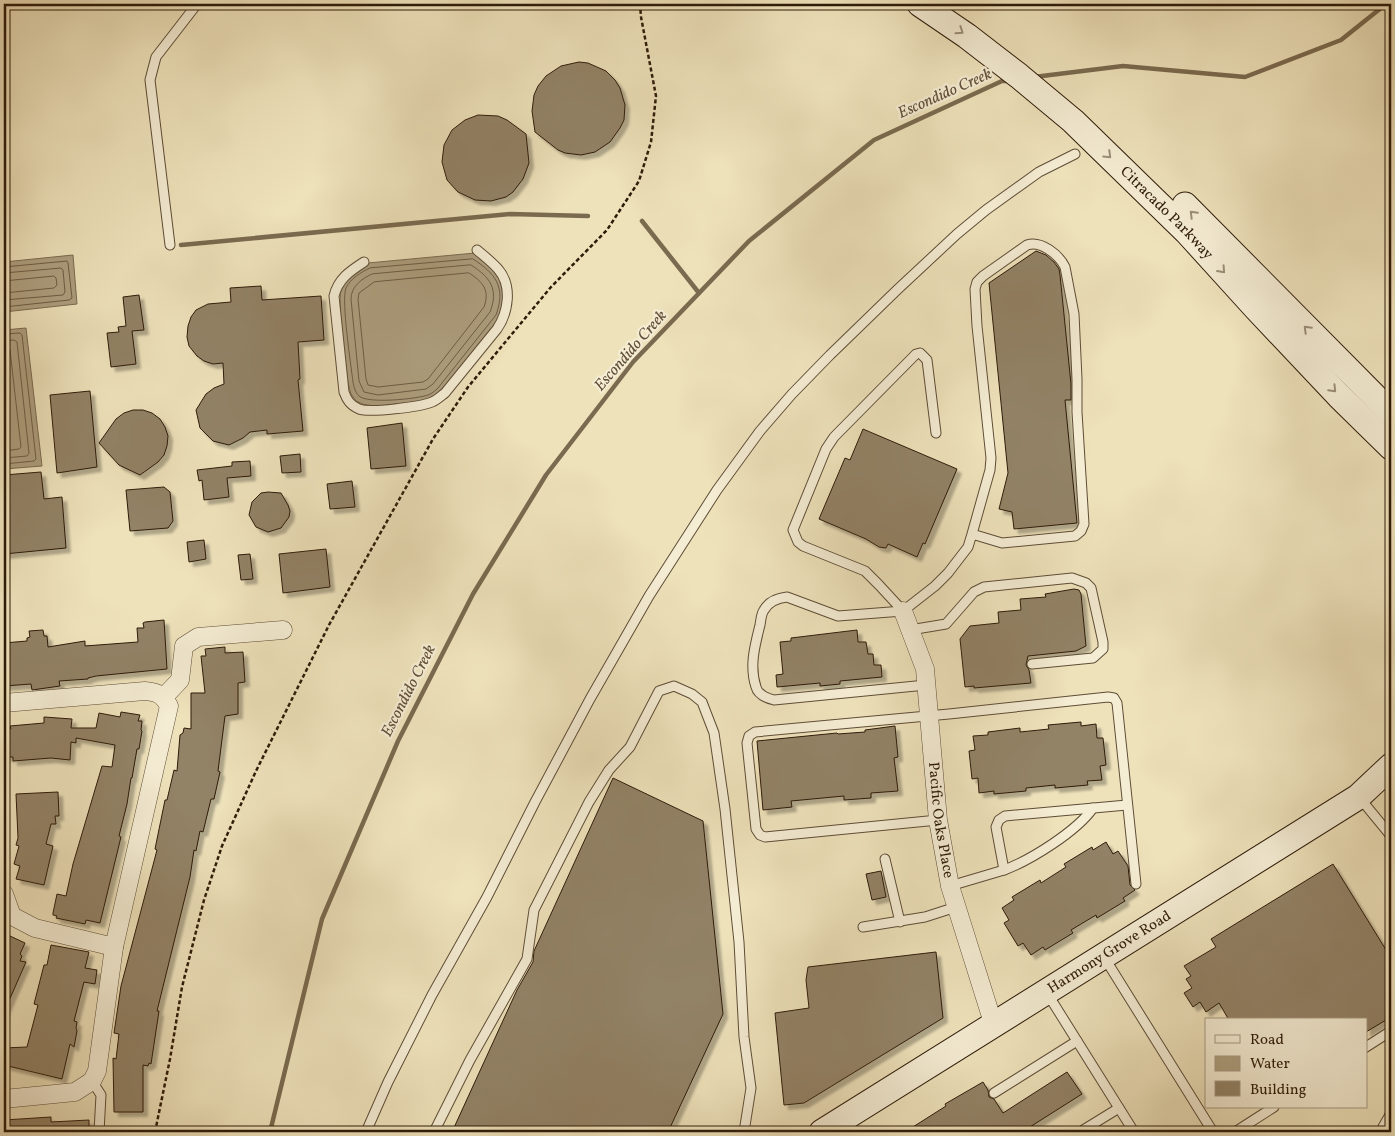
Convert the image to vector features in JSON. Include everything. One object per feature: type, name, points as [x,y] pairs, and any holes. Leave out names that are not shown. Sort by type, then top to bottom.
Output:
[{"type":"main road","name":"Citracado Parkway","points":[[920,4],[1080,116],[1184,204],[1391,413]]},
{"type":"main road","name":"Citracado Parkway","points":[[950,4],[1031,64],[1269,322],[1339,396],[1391,447]]},
{"type":"main road","name":"Harmony Grove Road","points":[[822,1132],[1358,797],[1391,766]]},
{"type":"street","name":"Pacific Oaks Place","points":[[903,611],[925,669],[938,820],[950,886],[994,1026]]},
{"type":"street","points":[[164,697],[180,680],[184,646],[198,637],[283,630]]},
{"type":"street","points":[[4,703],[145,691],[156,692],[164,697],[169,706],[114,948],[97,1071],[92,1081],[76,1092],[4,1099]]},
{"type":"street","points":[[4,894],[12,916],[35,928],[114,948]]},
{"type":"lane","points":[[170,245],[150,80],[156,57],[197,4]]},
{"type":"lane","points":[[366,1132],[427,1003],[487,897],[590,699],[649,596],[717,490],[749,446],[792,394],[898,289],[986,210],[1032,177],[1075,154]]},
{"type":"lane","points":[[926,685],[774,700],[766,698],[756,688],[753,664],[753,651],[761,618],[764,610],[770,603],[778,598],[786,597],[838,616],[903,611],[935,586],[968,547],[990,470],[991,458],[974,289],[977,282],[983,276],[1027,245],[1039,244],[1062,262],[1065,267],[1074,314],[1077,412],[1084,524],[1081,531],[1075,536],[1013,543],[1002,543],[972,534]]},
{"type":"lane","points":[[364,262],[345,275],[339,283],[334,296],[344,392],[348,402],[358,408],[375,411],[424,404],[445,393],[504,318],[508,301],[505,284],[499,270],[477,250]]},
{"type":"lane","points":[[903,611],[865,572],[803,546],[798,542],[793,530],[826,449],[834,437],[916,354],[920,353],[927,360],[936,433]]},
{"type":"lane","points":[[910,630],[946,624],[974,592],[984,587],[1072,578],[1086,583],[1091,588],[1103,642],[1102,649],[1093,658],[1032,664]]},
{"type":"lane","points":[[434,1132],[470,1060],[527,959],[534,910],[589,802],[609,770],[630,748],[659,691],[674,686],[692,694],[702,702],[714,733],[725,809],[739,942],[744,1037],[751,1088],[744,1132]]},
{"type":"lane","points":[[938,820],[765,837],[760,835],[756,829],[747,743],[749,736],[755,732],[1108,697],[1114,698],[1117,703],[1136,884]]},
{"type":"lane","points":[[1358,797],[1391,836]]},
{"type":"lane","points":[[1004,870],[996,827],[999,820],[1005,816],[1127,804]]},
{"type":"lane","points":[[950,886],[1016,865],[1075,828],[1085,819],[1092,808]]},
{"type":"lane","points":[[885,859],[900,922]]},
{"type":"lane","points":[[863,927],[925,917],[956,907]]},
{"type":"lane","points":[[1104,957],[1214,1132]]},
{"type":"lane","points":[[1047,993],[1134,1132]]},
{"type":"lane","points":[[1368,1047],[1391,1031]]},
{"type":"lane","points":[[994,1093],[1076,1040]]},
{"type":"lane","points":[[92,1081],[102,1095],[99,1132]]},
{"type":"lane","points":[[1080,1132],[1119,1108]]},
{"type":"lane","points":[[1235,1132],[1272,1108]]},
{"type":"lane","points":[[1383,1132],[1383,1127],[1391,1113]]},
{"type":"path","points":[[155,1132],[182,987],[204,900],[222,846],[256,771],[329,625],[433,440],[468,387],[551,288],[607,230],[639,181],[651,142],[656,96],[640,4]]},
{"type":"water","points":[[475,253],[495,269],[500,276],[505,303],[500,317],[441,392],[431,400],[378,406],[365,405],[356,401],[351,394],[348,383],[341,318],[340,293],[346,279],[368,263]]},
{"type":"water","points":[[73,255],[77,304],[4,312],[4,262]]},
{"type":"water","points":[[26,328],[42,466],[4,469],[4,330]]},
{"type":"building","points":[[579,62],[588,63],[606,71],[620,88],[625,105],[624,120],[610,142],[595,152],[581,155],[558,150],[535,132],[532,111],[534,95],[546,76],[561,66]]},
{"type":"building","points":[[478,115],[498,116],[507,120],[526,134],[529,163],[523,179],[513,192],[506,197],[491,201],[475,200],[458,192],[447,180],[442,162],[444,145],[452,130],[465,120]]},
{"type":"building","points":[[1036,251],[1046,255],[1054,262],[1059,269],[1060,275],[1071,384],[1071,400],[1065,400],[1077,523],[1014,529],[1012,512],[999,509],[1008,473],[989,283]]},
{"type":"building","points":[[261,286],[262,300],[321,296],[324,340],[298,342],[300,379],[298,380],[303,431],[267,434],[267,430],[250,432],[229,445],[213,441],[200,428],[196,410],[206,394],[224,384],[223,363],[213,364],[197,356],[189,346],[187,337],[188,326],[196,310],[208,304],[231,302],[230,288]]},
{"type":"building","points":[[139,295],[144,330],[132,331],[136,364],[111,367],[107,333],[119,332],[118,327],[126,326],[123,297]]},
{"type":"building","points":[[90,391],[97,467],[57,473],[50,395]]},
{"type":"building","points":[[133,410],[143,410],[152,413],[160,419],[168,436],[164,455],[158,462],[140,475],[119,465],[99,443],[116,419],[124,413]]},
{"type":"building","points":[[402,423],[406,466],[371,469],[367,428]]},
{"type":"building","points":[[863,429],[957,469],[925,544],[923,543],[917,557],[888,544],[886,548],[879,547],[866,539],[819,519],[845,458],[850,460]]},
{"type":"building","points":[[300,454],[301,472],[282,473],[280,456]]},
{"type":"building","points":[[250,461],[251,476],[227,478],[229,497],[204,500],[202,480],[199,481],[197,470],[232,466],[232,462]]},
{"type":"building","points":[[41,472],[44,499],[62,497],[66,548],[4,554],[4,475]]},
{"type":"building","points":[[352,481],[355,507],[330,509],[327,484]]},
{"type":"building","points":[[164,487],[170,492],[173,521],[168,528],[130,531],[126,490]]},
{"type":"building","points":[[261,493],[281,493],[290,511],[289,517],[281,528],[268,532],[256,527],[249,515],[252,502]]},
{"type":"building","points":[[204,540],[206,559],[189,562],[187,542]]},
{"type":"building","points":[[326,549],[330,587],[283,593],[279,554]]},
{"type":"building","points":[[250,554],[253,579],[241,580],[238,555]]},
{"type":"building","points":[[1074,589],[1079,590],[1081,594],[1086,646],[1076,651],[1028,656],[1026,665],[1029,670],[1031,683],[974,688],[974,686],[965,687],[960,639],[970,626],[999,623],[998,612],[1021,610],[1020,599],[1046,597],[1045,594]]},
{"type":"building","points":[[164,620],[167,669],[59,681],[60,686],[32,690],[31,684],[4,686],[4,643],[27,641],[27,638],[30,637],[29,631],[43,630],[44,636],[47,636],[48,647],[85,641],[85,646],[138,642],[137,628],[144,628],[143,623],[145,622]]},
{"type":"building","points":[[857,630],[858,642],[866,642],[868,654],[873,654],[874,665],[881,665],[882,677],[840,681],[840,684],[820,686],[820,683],[777,687],[776,675],[783,674],[780,642],[791,641],[791,638]]},
{"type":"building","points":[[225,647],[225,653],[243,652],[245,682],[238,683],[238,714],[225,716],[218,771],[220,772],[214,799],[211,799],[203,832],[200,831],[196,851],[194,850],[190,877],[157,1011],[159,1011],[151,1064],[149,1063],[148,1066],[143,1065],[143,1112],[114,1112],[113,1058],[116,1059],[119,1034],[114,1033],[121,986],[157,850],[155,849],[165,800],[167,800],[174,770],[177,771],[180,735],[183,733],[184,728],[191,729],[191,693],[205,693],[201,656],[206,656],[205,649]]},
{"type":"building","points":[[121,712],[140,715],[138,721],[142,721],[142,731],[119,836],[121,837],[100,923],[86,920],[85,924],[56,918],[57,916],[53,915],[53,913],[57,894],[66,896],[73,864],[102,766],[112,767],[115,745],[76,738],[76,743],[71,742],[70,760],[51,758],[13,761],[13,757],[6,757],[4,729],[11,729],[10,726],[44,723],[44,717],[72,719],[71,728],[96,728],[99,713],[120,717]]},
{"type":"building","points":[[1081,722],[1081,726],[1096,724],[1097,738],[1103,738],[1106,765],[1100,766],[1102,780],[1087,781],[1088,785],[1055,788],[1055,785],[1026,788],[1026,791],[994,794],[994,791],[979,793],[978,778],[972,779],[969,751],[975,750],[973,736],[988,735],[988,732],[1020,728],[1020,732],[1049,729],[1048,725]]},
{"type":"building","points":[[895,726],[898,757],[894,758],[898,791],[871,793],[871,798],[844,800],[844,796],[791,801],[792,807],[763,810],[757,741],[865,732],[865,730]]},
{"type":"building","points":[[613,778],[703,821],[723,1014],[668,1132],[452,1132],[517,990],[533,962],[534,951]]},
{"type":"building","points":[[58,792],[59,816],[55,816],[56,824],[51,824],[46,844],[53,846],[44,885],[16,879],[20,866],[14,864],[19,846],[16,845],[18,838],[16,794]]},
{"type":"building","points":[[1106,842],[1113,854],[1118,851],[1128,866],[1130,885],[1135,890],[1123,898],[1125,901],[1097,918],[1096,915],[1071,930],[1073,933],[1045,950],[1043,947],[1031,955],[1023,943],[1018,946],[1004,923],[1009,920],[1002,908],[1014,900],[1012,897],[1040,880],[1041,883],[1066,867],[1064,864],[1092,847],[1093,850]]},
{"type":"building","points":[[1333,864],[1391,958],[1391,1017],[1368,1031],[1368,1018],[1228,1018],[1219,1003],[1206,1012],[1200,1002],[1193,1007],[1184,993],[1192,988],[1186,979],[1191,976],[1184,966],[1216,947],[1211,939]]},
{"type":"building","points":[[881,871],[886,897],[872,900],[866,874]]},
{"type":"building","points":[[10,936],[25,943],[20,954],[22,956],[20,961],[26,962],[4,1012],[4,950]]},
{"type":"building","points":[[51,945],[89,952],[85,968],[97,970],[95,984],[84,982],[74,1021],[77,1022],[77,1031],[74,1047],[70,1044],[62,1079],[4,1065],[4,1048],[27,1047],[38,1005],[34,1004],[44,965],[47,965]]},
{"type":"building","points":[[936,952],[943,1018],[804,1103],[784,1105],[775,1013],[809,1008],[806,980],[808,967]]},
{"type":"building","points":[[1067,1072],[1082,1094],[1022,1132],[905,1132],[946,1106],[945,1104],[983,1082],[988,1090],[989,1097],[994,1099],[1003,1113]]},
{"type":"building","points":[[51,1117],[51,1122],[89,1120],[89,1132],[4,1132],[4,1120]]},
{"type":"waterway","name":"Escondido Creek","points":[[1034,77],[1123,66],[1245,77],[1341,40],[1386,4]]},
{"type":"waterway","name":"Escondido Creek","points":[[270,1132],[322,919],[398,741],[473,594],[546,475],[633,362],[749,241],[874,140],[1002,81],[1009,81]]},
{"type":"waterway","points":[[181,245],[510,214],[588,216]]},
{"type":"waterway","points":[[642,221],[699,293]]}]
